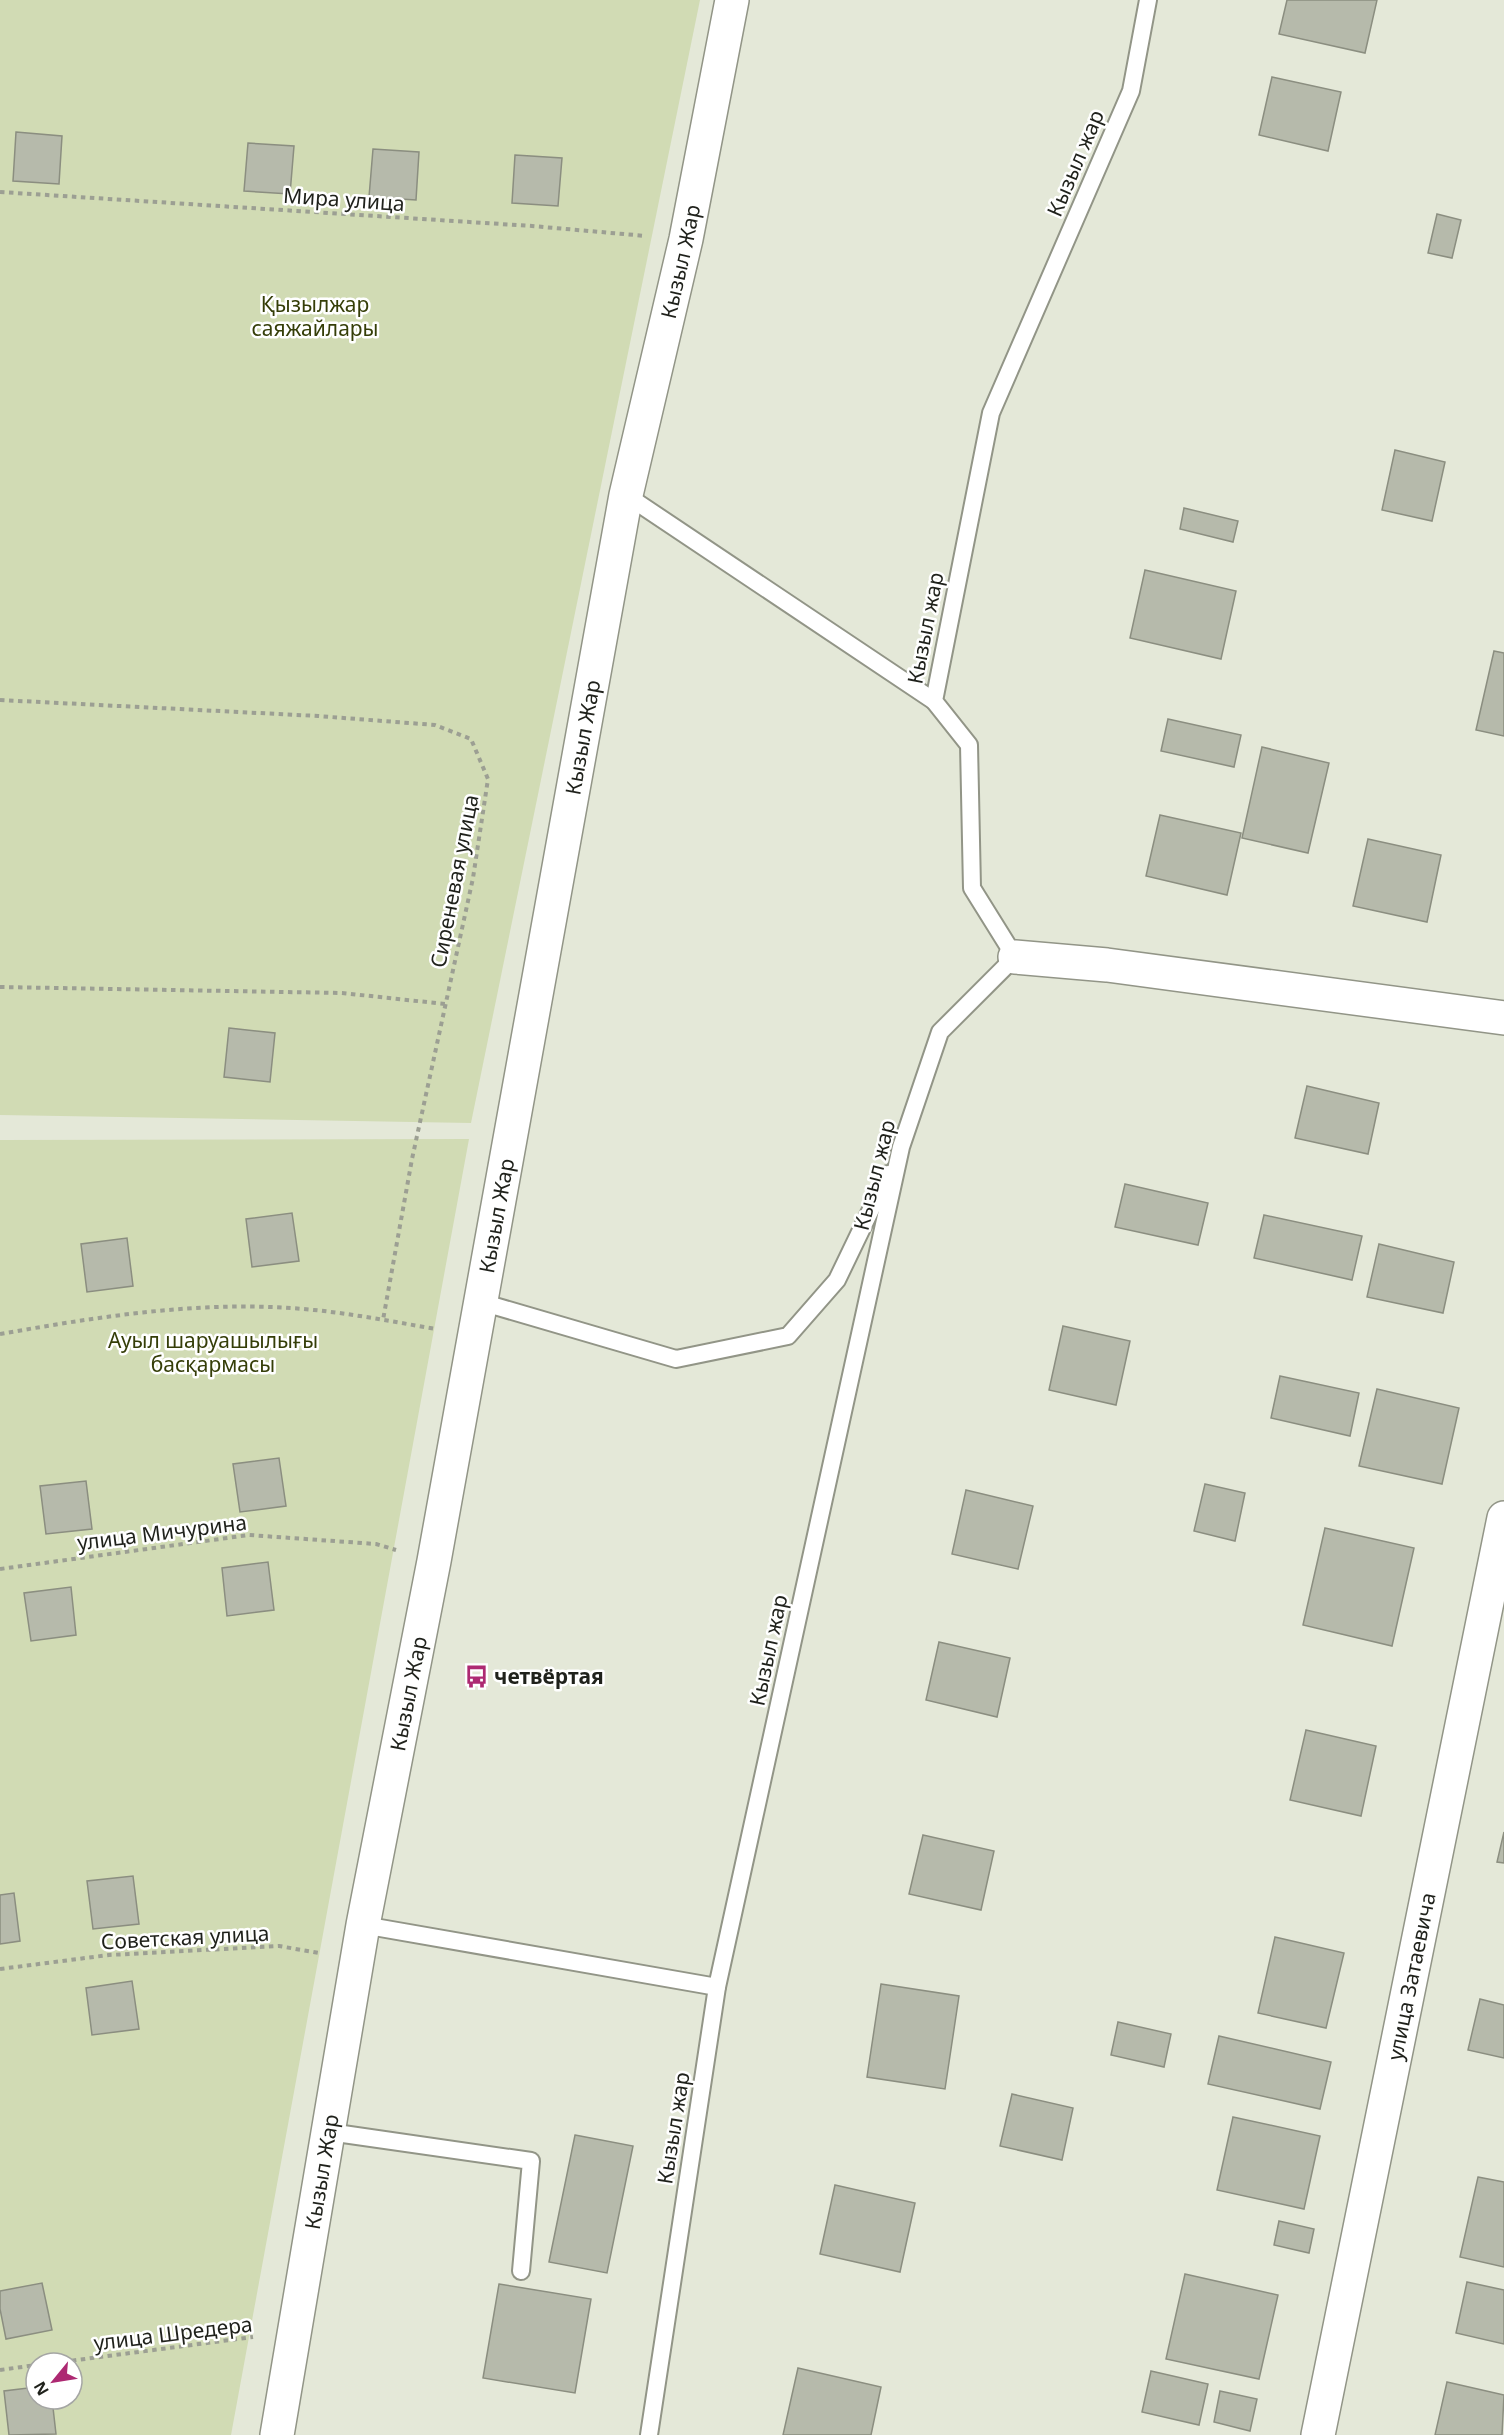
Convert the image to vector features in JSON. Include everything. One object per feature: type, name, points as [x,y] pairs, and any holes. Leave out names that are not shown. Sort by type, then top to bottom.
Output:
[{"type":"main road","name":"Кызыл Жар","points":[[277,2435],[363,1925],[434,1561],[626,495],[686,239],[732,0]]},
{"type":"main road","points":[[1015,957],[1107,965],[1504,1018]]},
{"type":"main road","name":"улица Затаевича","points":[[1318,2435],[1504,1518]]},
{"type":"lane","name":"Кызыл жар","points":[[649,2435],[717,1987],[901,1147],[940,1032],[1015,957],[972,888],[969,745],[934,701],[991,413],[1131,91],[1148,0]]},
{"type":"lane","points":[[626,495],[934,701]]},
{"type":"lane","points":[[481,1302],[676,1359],[788,1336],[837,1280],[901,1147]]},
{"type":"lane","points":[[363,1925],[717,1987]]},
{"type":"lane","points":[[329,2132],[531,2161],[521,2271]]},
{"type":"path","name":"Мира улица","points":[[0,192],[532,226],[686,239]]},
{"type":"path","name":"Сиреневая улица","points":[[0,700],[283,714],[435,725],[471,739],[488,779],[473,878],[412,1158],[383,1320]]},
{"type":"path","points":[[0,987],[342,993],[445,1004]]},
{"type":"path","points":[[0,1334],[154,1310],[236,1307],[313,1310],[475,1336]]},
{"type":"path","name":"улица Мичурина","points":[[0,1569],[249,1535],[376,1544],[434,1561]]},
{"type":"path","name":"Советская улица","points":[[0,1969],[109,1955],[279,1946],[322,1953],[363,1925]]},
{"type":"path","name":"улица Шредера","points":[[84,2359],[296,2332]]},
{"type":"path","points":[[0,2370],[24,2367]]},
{"type":"green space","name":"Қызылжар саяжайлары","points":[[0,0],[700,0],[471,1123],[0,1115]]},
{"type":"green space","name":"Ауыл шаруашылығы басқармасы","points":[[469,1139],[231,2435],[0,2435],[0,1140]]},
{"type":"building","points":[[1287,0],[1377,0],[1365,53],[1279,34]]},
{"type":"building","points":[[1272,77],[1341,92],[1328,151],[1259,135]]},
{"type":"building","points":[[16,132],[62,136],[59,184],[13,181]]},
{"type":"building","points":[[248,143],[294,146],[290,194],[244,191]]},
{"type":"building","points":[[373,149],[419,152],[416,200],[369,197]]},
{"type":"building","points":[[515,155],[562,158],[558,206],[512,203]]},
{"type":"building","points":[[1437,214],[1461,220],[1452,258],[1428,253]]},
{"type":"building","points":[[1395,450],[1445,462],[1432,521],[1382,510]]},
{"type":"building","points":[[1184,508],[1238,521],[1233,542],[1180,529]]},
{"type":"building","points":[[1145,570],[1236,591],[1221,659],[1130,638]]},
{"type":"building","points":[[1494,651],[1504,653],[1504,736],[1476,730]]},
{"type":"building","points":[[1168,719],[1241,735],[1234,767],[1161,751]]},
{"type":"building","points":[[1262,747],[1329,763],[1308,853],[1242,838]]},
{"type":"building","points":[[1160,815],[1241,833],[1227,895],[1146,876]]},
{"type":"building","points":[[1368,839],[1441,855],[1427,922],[1353,906]]},
{"type":"building","points":[[229,1028],[275,1033],[270,1082],[224,1077]]},
{"type":"building","points":[[1307,1086],[1379,1103],[1368,1154],[1295,1138]]},
{"type":"building","points":[[1125,1184],[1208,1203],[1198,1245],[1115,1227]]},
{"type":"building","points":[[292,1213],[299,1261],[252,1267],[246,1219]]},
{"type":"building","points":[[1264,1215],[1362,1236],[1352,1280],[1254,1258]]},
{"type":"building","points":[[127,1238],[133,1286],[87,1292],[81,1244]]},
{"type":"building","points":[[1379,1244],[1454,1262],[1443,1313],[1367,1297]]},
{"type":"building","points":[[1063,1326],[1130,1341],[1116,1405],[1049,1390]]},
{"type":"building","points":[[1280,1376],[1359,1393],[1350,1436],[1271,1418]]},
{"type":"building","points":[[1377,1389],[1459,1408],[1442,1484],[1359,1466]]},
{"type":"building","points":[[279,1458],[286,1506],[240,1512],[233,1464]]},
{"type":"building","points":[[86,1481],[92,1529],[46,1534],[40,1486]]},
{"type":"building","points":[[1205,1484],[1245,1493],[1235,1541],[1194,1531]]},
{"type":"building","points":[[966,1490],[1033,1506],[1018,1569],[952,1554]]},
{"type":"building","points":[[1325,1528],[1414,1548],[1392,1646],[1303,1625]]},
{"type":"building","points":[[268,1562],[274,1610],[227,1616],[222,1568]]},
{"type":"building","points":[[71,1587],[76,1635],[31,1641],[24,1593]]},
{"type":"building","points":[[939,1642],[1010,1658],[997,1717],[926,1700]]},
{"type":"building","points":[[1306,1730],[1376,1746],[1361,1816],[1290,1800]]},
{"type":"building","points":[[1504,1832],[1504,1863],[1497,1862]]},
{"type":"building","points":[[923,1835],[994,1851],[981,1910],[909,1894]]},
{"type":"building","points":[[133,1876],[139,1924],[93,1929],[87,1881]]},
{"type":"building","points":[[14,1893],[20,1941],[0,1944],[0,1895]]},
{"type":"building","points":[[1275,1937],[1344,1953],[1326,2028],[1258,2013]]},
{"type":"building","points":[[132,1981],[139,2029],[92,2035],[86,1988]]},
{"type":"building","points":[[881,1984],[959,1996],[945,2089],[867,2077]]},
{"type":"building","points":[[1480,1999],[1504,2005],[1504,2058],[1468,2050]]},
{"type":"building","points":[[1118,2022],[1171,2034],[1164,2067],[1111,2055]]},
{"type":"building","points":[[1219,2036],[1331,2062],[1320,2109],[1208,2084]]},
{"type":"building","points":[[1012,2094],[1073,2108],[1062,2160],[1000,2146]]},
{"type":"building","points":[[1233,2117],[1320,2136],[1304,2209],[1217,2190]]},
{"type":"building","points":[[575,2135],[633,2146],[607,2273],[549,2262]]},
{"type":"building","points":[[1478,2177],[1504,2182],[1504,2267],[1460,2257]]},
{"type":"building","points":[[835,2185],[915,2203],[900,2272],[820,2254]]},
{"type":"building","points":[[1279,2221],[1314,2229],[1309,2253],[1274,2245]]},
{"type":"building","points":[[1185,2274],[1278,2295],[1259,2379],[1166,2359]]},
{"type":"building","points":[[1467,2282],[1504,2290],[1504,2344],[1456,2333]]},
{"type":"building","points":[[42,2283],[52,2330],[6,2339],[0,2309],[0,2291]]},
{"type":"building","points":[[499,2284],[591,2299],[575,2393],[483,2378]]},
{"type":"building","points":[[798,2368],[881,2387],[871,2435],[783,2435]]},
{"type":"building","points":[[1151,2371],[1208,2384],[1199,2425],[1142,2412]]},
{"type":"building","points":[[1447,2382],[1504,2395],[1502,2435],[1435,2435]]},
{"type":"building","points":[[24,2388],[24,2411],[53,2411],[56,2434],[9,2435],[4,2391]]},
{"type":"building","points":[[1220,2391],[1257,2399],[1250,2431],[1214,2422]]},
{"type":"place","name":"четвёртая","points":[[476,1676]]}]
